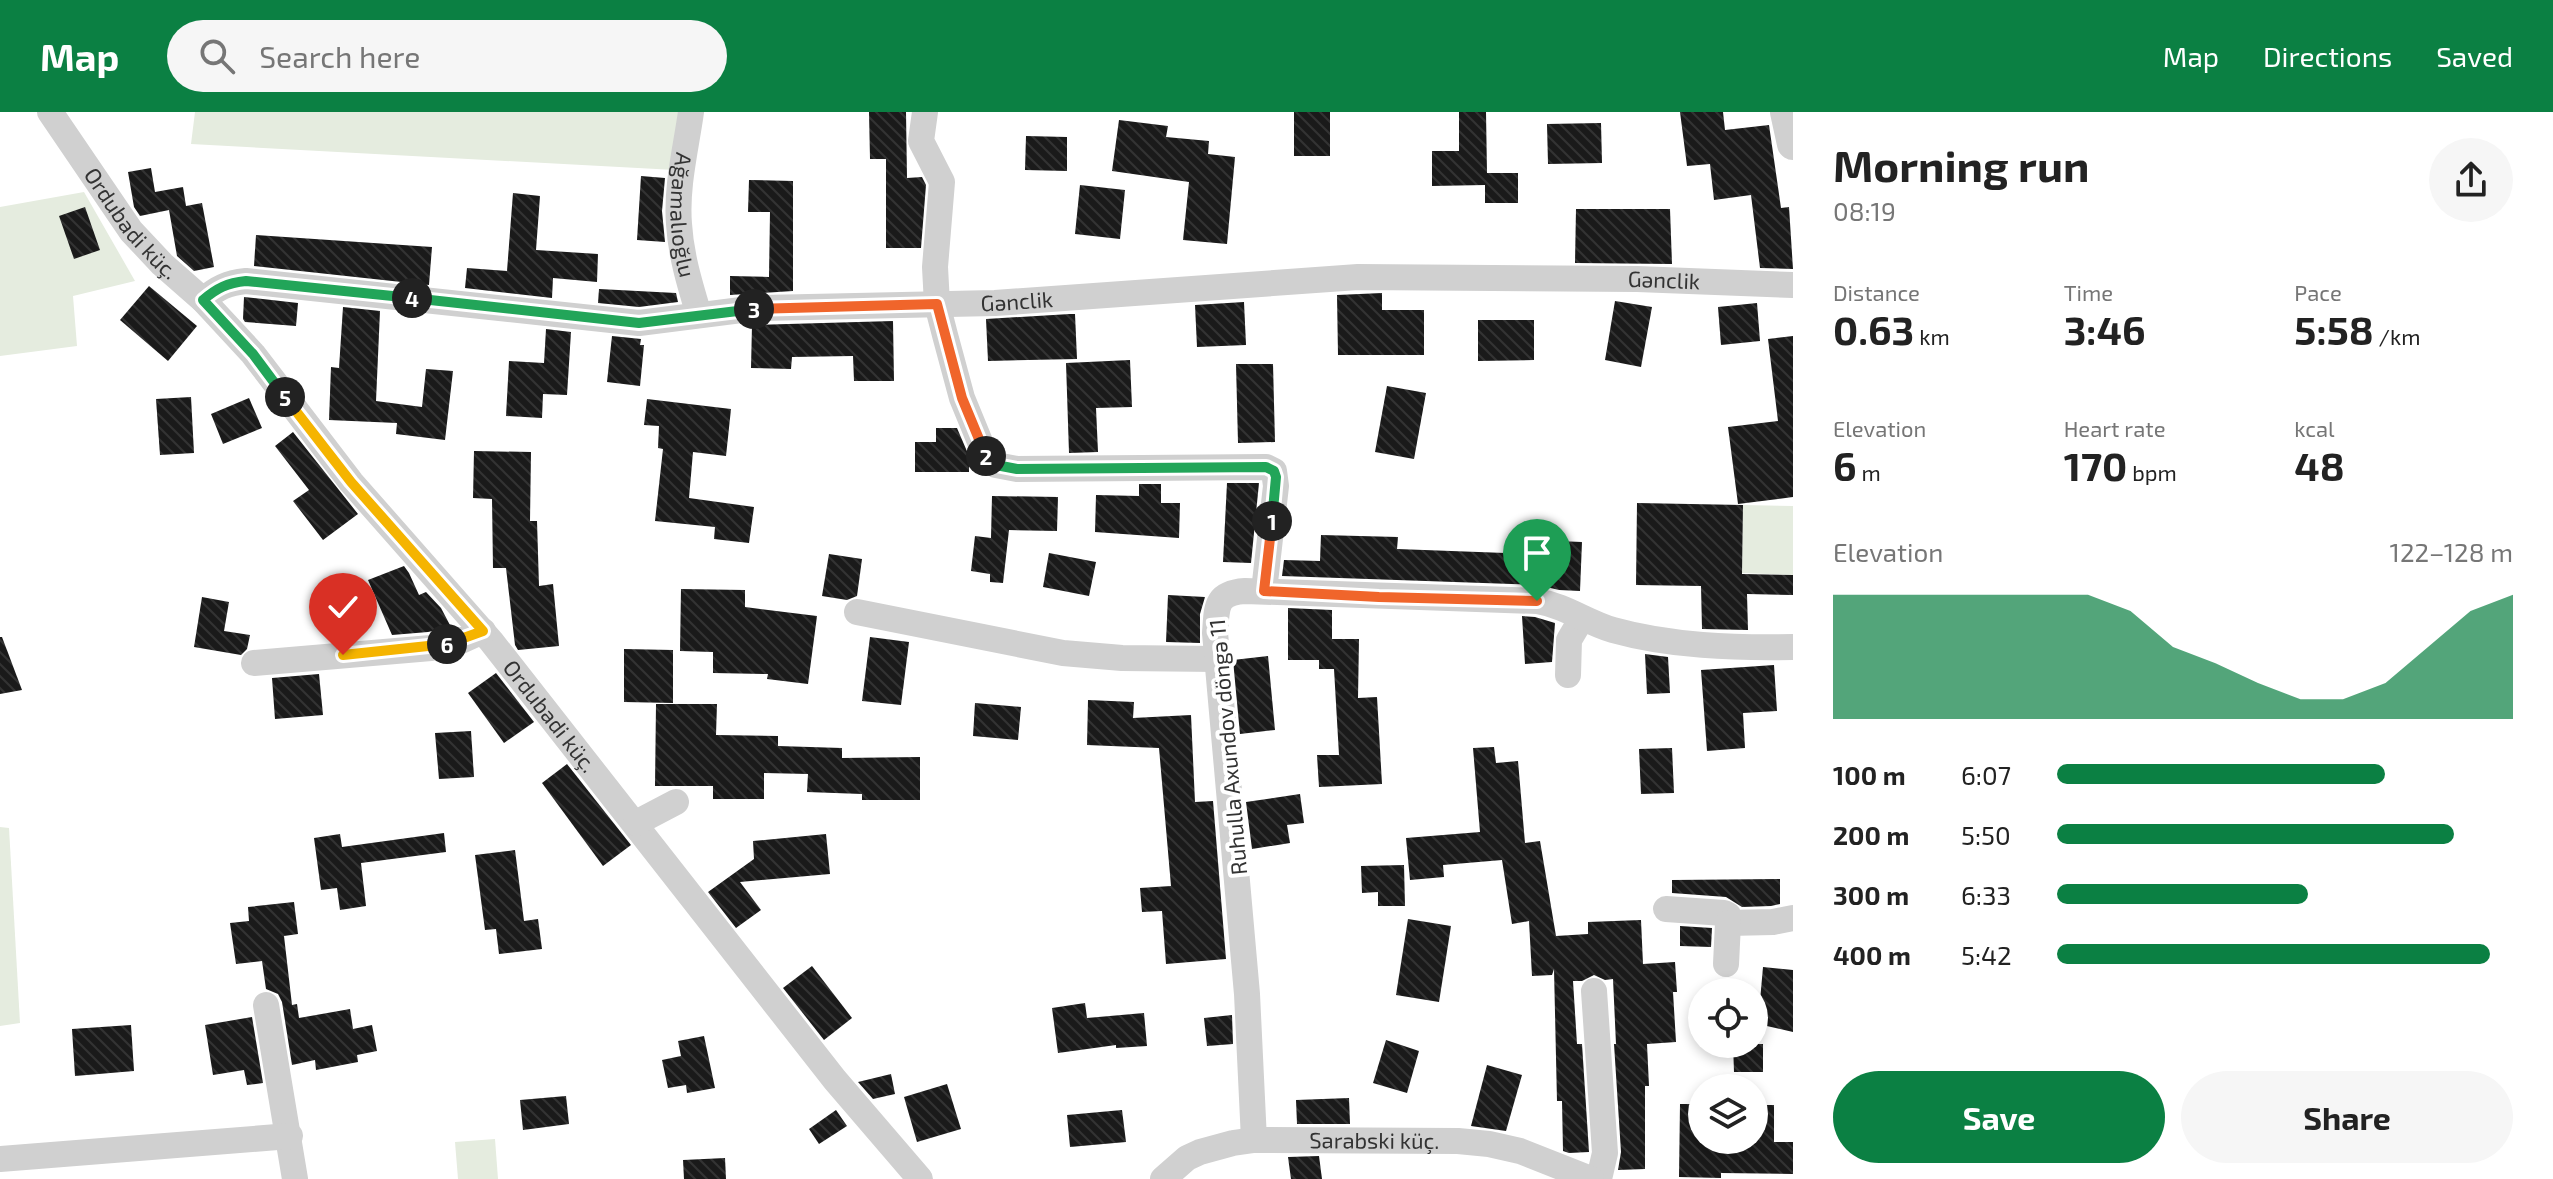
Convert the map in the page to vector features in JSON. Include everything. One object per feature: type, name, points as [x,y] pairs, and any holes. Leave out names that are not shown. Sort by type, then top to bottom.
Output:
[{"type":"street","name":"Ordubadi küç.","points":[[50,112],[131,231],[203,300],[253,354],[351,482],[483,631],[835,1080],[920,1179]]},
{"type":"street","name":"Ağamalıoğlu","points":[[691,112],[679,215],[684,263],[699,315]]},
{"type":"street","points":[[925,112],[921,141],[942,182],[935,251],[937,304],[962,398],[985,454],[996,465],[1017,469],[1258,467],[1274,471],[1276,486],[1264,591]]},
{"type":"street","points":[[1786,112],[1793,144]]},
{"type":"street","name":"Gənclik","points":[[203,300],[228,282],[246,281],[608,321],[656,322],[757,308],[995,303],[1358,277],[1637,279],[1793,285]]},
{"type":"street","name":"Ruhulla Axundov döngə 11","points":[[1254,1140],[1246,979],[1217,659],[1217,606],[1223,597],[1233,592],[1264,591],[1537,601],[1568,609],[1582,618],[1623,633],[1674,642],[1793,647]]},
{"type":"street","points":[[857,612],[1063,653],[1122,658],[1217,659]]},
{"type":"street","points":[[1568,675],[1569,640],[1582,618]]},
{"type":"street","points":[[254,663],[431,648],[461,641],[483,631]]},
{"type":"street","points":[[636,823],[676,802]]},
{"type":"street","points":[[1666,909],[1728,915],[1726,964]]},
{"type":"street","points":[[1728,923],[1773,922],[1793,918]]},
{"type":"street","points":[[1594,991],[1605,1153],[1599,1179]]},
{"type":"street","points":[[266,1005],[295,1179]]},
{"type":"street","points":[[0,1159],[290,1136]]},
{"type":"street","name":"Sarabski küç.","points":[[1163,1179],[1187,1158],[1200,1152],[1254,1140],[1489,1144],[1520,1151],[1591,1179]]},
{"type":"shaded area","points":[[195,112],[682,112],[675,170],[191,144]]},
{"type":"shaded area","points":[[84,192],[135,281],[73,296],[77,346],[0,356],[0,207]]},
{"type":"shaded area","points":[[1743,505],[1793,506],[1793,575],[1742,573]]},
{"type":"shaded area","points":[[0,827],[9,828],[20,1023],[0,1026]]},
{"type":"shaded area","points":[[495,1139],[498,1179],[458,1179],[455,1142]]},
{"type":"building","points":[[869,112],[906,112],[907,178],[922,177],[926,185],[921,248],[886,248],[886,159],[870,159]]},
{"type":"building","points":[[1294,112],[1330,112],[1330,156],[1294,156]]},
{"type":"building","points":[[1459,112],[1486,112],[1487,173],[1518,173],[1518,203],[1485,203],[1485,185],[1432,186],[1432,151],[1459,151]]},
{"type":"building","points":[[1680,112],[1723,112],[1725,130],[1769,125],[1781,208],[1789,207],[1793,269],[1760,268],[1751,195],[1714,200],[1710,164],[1687,166]]},
{"type":"building","points":[[1119,120],[1168,126],[1166,137],[1209,141],[1208,154],[1235,157],[1227,244],[1183,240],[1189,182],[1112,171]]},
{"type":"building","points":[[1601,123],[1602,163],[1548,164],[1547,124]]},
{"type":"building","points":[[1026,136],[1067,137],[1067,171],[1025,170]]},
{"type":"building","points":[[151,168],[155,192],[183,187],[186,206],[202,203],[214,267],[194,271],[177,256],[169,210],[140,216],[134,207],[128,172]]},
{"type":"building","points":[[641,176],[665,178],[662,211],[665,242],[637,240]]},
{"type":"building","points":[[749,180],[793,181],[793,291],[730,295],[730,276],[769,277],[770,212],[748,212]]},
{"type":"building","points":[[1080,185],[1125,190],[1120,239],[1075,234]]},
{"type":"building","points":[[513,193],[540,196],[536,250],[598,254],[597,282],[553,278],[552,298],[465,288],[467,268],[507,271]]},
{"type":"building","points":[[85,207],[100,250],[74,259],[59,216]]},
{"type":"building","points":[[1576,209],[1670,209],[1672,264],[1575,263]]},
{"type":"building","points":[[256,235],[432,247],[429,285],[254,266]]},
{"type":"building","points":[[149,286],[197,326],[168,361],[120,320]]},
{"type":"building","points":[[599,289],[676,293],[678,302],[639,307],[598,303]]},
{"type":"building","points":[[1382,293],[1382,310],[1424,310],[1424,355],[1338,355],[1337,295]]},
{"type":"building","points":[[244,297],[298,303],[296,326],[245,322]]},
{"type":"building","points":[[1615,301],[1652,307],[1641,367],[1605,360]]},
{"type":"building","points":[[1244,302],[1246,345],[1197,347],[1195,305]]},
{"type":"building","points":[[1757,303],[1760,341],[1721,345],[1718,307]]},
{"type":"building","points":[[343,307],[380,311],[376,401],[422,407],[426,369],[453,371],[445,440],[396,434],[397,423],[329,420],[331,367],[339,368]]},
{"type":"building","points":[[1075,314],[1077,359],[988,361],[986,319]]},
{"type":"building","points":[[1478,320],[1534,320],[1534,360],[1478,361]]},
{"type":"building","points":[[893,321],[894,381],[854,381],[853,356],[792,357],[791,369],[751,368],[752,325]]},
{"type":"building","points":[[546,329],[571,332],[567,395],[543,394],[542,418],[506,416],[509,361],[544,363]]},
{"type":"building","points":[[612,336],[641,339],[640,345],[644,345],[640,386],[607,382]]},
{"type":"building","points":[[1793,336],[1793,497],[1738,504],[1728,427],[1778,421],[1768,339]]},
{"type":"building","points":[[1130,360],[1132,407],[1096,408],[1098,452],[1069,453],[1066,363]]},
{"type":"building","points":[[1236,364],[1273,364],[1275,442],[1238,443]]},
{"type":"building","points":[[1387,386],[1426,393],[1414,459],[1375,452]]},
{"type":"building","points":[[191,397],[194,453],[160,455],[156,399]]},
{"type":"building","points":[[249,398],[262,428],[223,444],[211,414]]},
{"type":"building","points":[[647,399],[731,409],[726,456],[693,452],[689,498],[754,507],[749,543],[714,539],[715,527],[655,521],[663,449],[658,448],[659,426],[644,425]]},
{"type":"building","points":[[936,428],[957,428],[969,456],[969,472],[915,472],[915,442],[936,442]]},
{"type":"building","points":[[293,432],[358,514],[323,540],[293,501],[309,490],[275,446]]},
{"type":"building","points":[[474,451],[531,452],[530,521],[537,521],[539,586],[553,584],[559,646],[518,650],[515,645],[506,568],[493,568],[492,499],[473,498]]},
{"type":"building","points":[[1227,483],[1259,483],[1251,563],[1223,562]]},
{"type":"building","points":[[1139,484],[1161,484],[1161,503],[1180,503],[1179,538],[1095,532],[1096,495],[1139,496]]},
{"type":"building","points":[[992,496],[1058,497],[1057,531],[1009,530],[1003,583],[990,582],[990,574],[971,571],[975,536],[991,538]]},
{"type":"building","points":[[1637,503],[1743,505],[1742,574],[1793,575],[1793,595],[1747,594],[1748,630],[1702,629],[1701,586],[1636,585]]},
{"type":"building","points":[[1321,535],[1398,537],[1397,549],[1557,555],[1557,541],[1582,542],[1580,591],[1538,585],[1282,576],[1284,560],[1320,561]]},
{"type":"building","points":[[1049,553],[1096,562],[1089,596],[1043,587]]},
{"type":"building","points":[[829,554],[862,559],[857,596],[847,600],[822,596]]},
{"type":"building","points":[[404,566],[419,595],[426,592],[441,608],[451,627],[392,635],[368,580]]},
{"type":"building","points":[[681,589],[745,590],[745,607],[817,616],[808,684],[767,679],[768,674],[713,673],[713,652],[680,651]]},
{"type":"building","points":[[1168,595],[1205,597],[1200,614],[1200,643],[1166,642]]},
{"type":"building","points":[[202,597],[229,602],[224,631],[250,635],[247,649],[241,655],[194,647]]},
{"type":"building","points":[[1288,608],[1332,610],[1332,639],[1359,639],[1358,698],[1377,697],[1382,784],[1319,787],[1317,755],[1339,755],[1334,669],[1319,669],[1319,660],[1288,660]]},
{"type":"building","points":[[1522,616],[1555,623],[1552,662],[1525,664]]},
{"type":"building","points":[[2,637],[22,690],[0,694]]},
{"type":"building","points":[[870,637],[909,642],[901,705],[862,701]]},
{"type":"building","points":[[624,649],[673,650],[673,703],[624,702]]},
{"type":"building","points":[[1645,654],[1668,657],[1670,693],[1647,694]]},
{"type":"building","points":[[1268,656],[1275,730],[1240,734],[1233,660]]},
{"type":"building","points":[[1774,665],[1777,711],[1743,713],[1745,748],[1707,751],[1701,670]]},
{"type":"building","points":[[496,673],[534,722],[504,743],[468,693]]},
{"type":"building","points":[[319,674],[323,715],[275,719],[272,678]]},
{"type":"building","points":[[1088,700],[1134,702],[1133,718],[1191,715],[1195,802],[1213,801],[1226,959],[1166,964],[1162,911],[1142,912],[1140,888],[1171,886],[1159,748],[1087,745]]},
{"type":"building","points":[[975,703],[1021,707],[1018,740],[973,736]]},
{"type":"building","points":[[656,704],[717,704],[716,735],[778,736],[778,746],[842,748],[842,758],[920,757],[920,800],[862,800],[862,794],[807,792],[808,774],[764,773],[764,799],[713,799],[713,786],[655,786]]},
{"type":"building","points":[[471,731],[474,777],[439,779],[435,733]]},
{"type":"building","points":[[1494,747],[1496,763],[1518,761],[1525,843],[1540,841],[1556,936],[1588,934],[1588,922],[1641,920],[1643,964],[1675,962],[1676,1042],[1647,1044],[1649,1086],[1645,1086],[1645,1169],[1618,1170],[1621,1152],[1613,979],[1605,980],[1594,975],[1582,981],[1573,981],[1577,1044],[1582,1044],[1589,1152],[1569,1153],[1563,1151],[1562,1101],[1557,1101],[1554,969],[1552,975],[1532,976],[1529,921],[1512,924],[1502,860],[1443,865],[1444,877],[1410,880],[1406,838],[1480,832],[1473,748]]},
{"type":"building","points":[[1672,748],[1674,793],[1641,794],[1639,749]]},
{"type":"building","points":[[567,764],[631,845],[603,866],[542,783]]},
{"type":"building","points":[[1300,794],[1304,823],[1287,825],[1290,843],[1252,849],[1246,802]]},
{"type":"building","points":[[444,833],[446,852],[361,863],[366,906],[340,910],[337,888],[321,890],[314,838],[340,834],[342,847]]},
{"type":"building","points":[[826,834],[830,874],[740,882],[761,910],[736,928],[708,892],[754,859],[753,841]]},
{"type":"building","points":[[515,850],[524,921],[538,919],[542,949],[499,954],[496,929],[485,930],[475,855]]},
{"type":"building","points":[[1404,865],[1405,906],[1378,906],[1378,892],[1362,893],[1361,866]]},
{"type":"building","points":[[1780,879],[1780,904],[1771,906],[1742,907],[1726,897],[1672,893],[1672,880]]},
{"type":"building","points":[[294,902],[298,934],[284,936],[292,1005],[297,1004],[299,1018],[350,1009],[353,1029],[372,1025],[377,1051],[357,1055],[358,1062],[316,1070],[315,1060],[292,1065],[282,1002],[278,994],[266,989],[262,961],[236,964],[230,923],[249,921],[248,907]]},
{"type":"building","points":[[1408,919],[1451,926],[1439,1002],[1396,995]]},
{"type":"building","points":[[1680,926],[1712,928],[1711,947],[1680,946]]},
{"type":"building","points":[[812,966],[852,1018],[824,1040],[783,988]]},
{"type":"building","points":[[1763,967],[1793,970],[1793,1032],[1768,1026],[1768,978],[1762,978]]},
{"type":"building","points":[[1085,1003],[1087,1018],[1144,1013],[1147,1046],[1116,1048],[1116,1045],[1058,1053],[1052,1008]]},
{"type":"building","points":[[1232,1015],[1233,1044],[1207,1046],[1204,1018]]},
{"type":"building","points":[[252,1017],[263,1083],[247,1085],[244,1070],[213,1075],[205,1025]]},
{"type":"building","points":[[131,1025],[134,1071],[75,1076],[72,1029]]},
{"type":"building","points":[[704,1036],[715,1088],[687,1093],[686,1085],[668,1088],[662,1060],[681,1056],[678,1041]]},
{"type":"building","points":[[1386,1040],[1419,1051],[1407,1093],[1373,1083]]},
{"type":"building","points":[[1734,1058],[1763,1058],[1763,1072],[1734,1072]]},
{"type":"building","points":[[1487,1065],[1522,1075],[1506,1131],[1471,1126]]},
{"type":"building","points":[[891,1074],[895,1094],[873,1099],[858,1082]]},
{"type":"building","points":[[947,1084],[961,1129],[917,1142],[904,1097]]},
{"type":"building","points":[[566,1096],[569,1124],[523,1130],[520,1100]]},
{"type":"building","points":[[1349,1098],[1350,1124],[1297,1124],[1296,1100]]},
{"type":"building","points":[[1680,1104],[1688,1104],[1688,1154],[1768,1154],[1768,1105],[1774,1105],[1774,1142],[1793,1142],[1793,1174],[1721,1173],[1721,1178],[1679,1177]]},
{"type":"building","points":[[836,1110],[847,1126],[819,1144],[809,1129]]},
{"type":"building","points":[[1122,1110],[1126,1142],[1070,1147],[1067,1115]]},
{"type":"building","points":[[1319,1156],[1322,1179],[1291,1179],[1288,1157]]},
{"type":"building","points":[[725,1158],[726,1179],[684,1179],[683,1160]]},
{"type":"route","points":[[343,655],[431,648],[461,641],[483,631],[351,482],[253,354],[203,300],[228,282],[276,282],[639,323],[757,308],[937,304],[962,398],[985,454],[996,465],[1017,469],[1266,467],[1274,471],[1276,486],[1264,591],[1537,601]]}]
